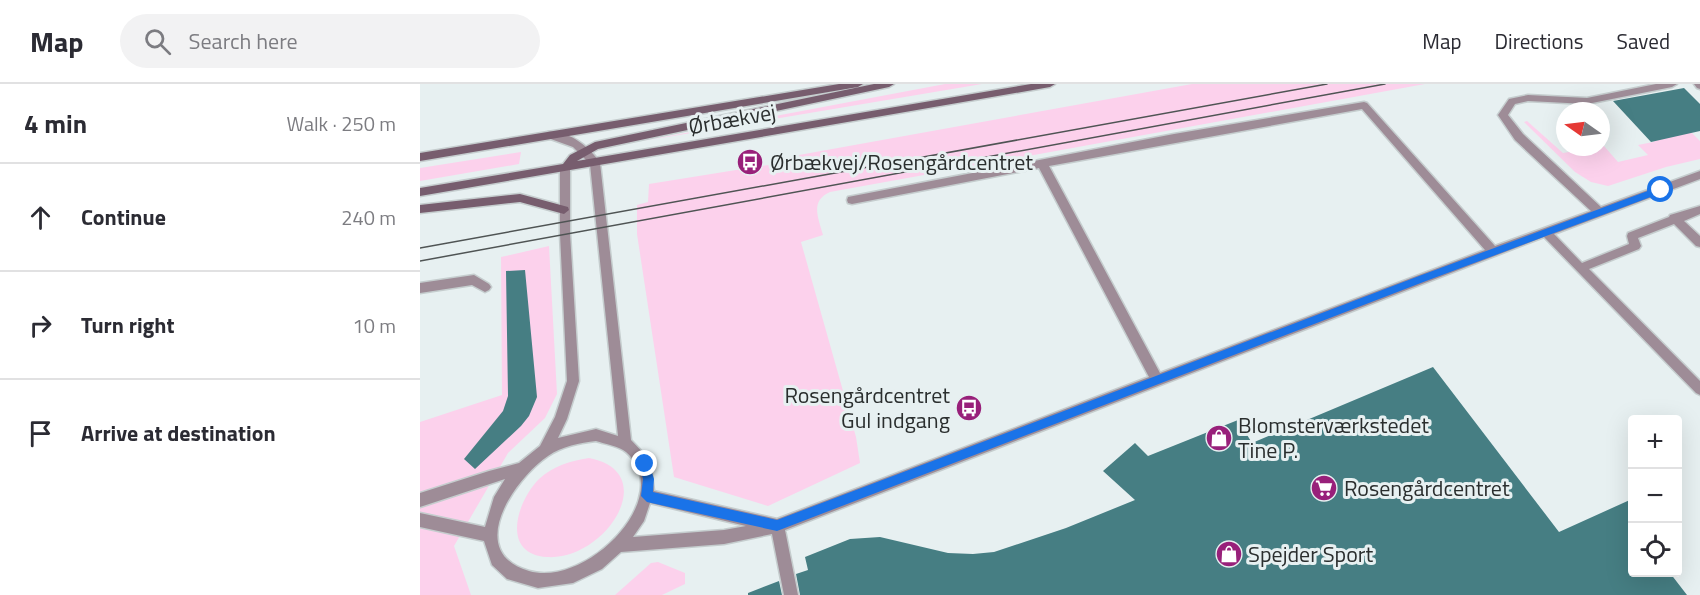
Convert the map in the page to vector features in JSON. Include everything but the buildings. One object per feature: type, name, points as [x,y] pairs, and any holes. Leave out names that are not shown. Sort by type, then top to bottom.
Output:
[{"type":"main road","name":"Ørbækvej","points":[[420,157],[858,84]]},
{"type":"main road","points":[[565,168],[586,150],[890,84]]},
{"type":"main road","name":"Ørbækvej","points":[[420,192],[1050,84]]},
{"type":"main road","points":[[420,209],[520,198],[564,210]]},
{"type":"lane","points":[[1599,212],[1520,137],[1503,115],[1512,101],[1528,98],[1587,101],[1672,84]]},
{"type":"lane","points":[[852,200],[1364,105],[1493,252]]},
{"type":"lane","points":[[552,135],[571,141],[586,150],[595,163],[625,442]]},
{"type":"lane","points":[[1042,163],[1157,381]]},
{"type":"lane","points":[[544,450],[561,419],[573,381],[564,210],[565,168]]},
{"type":"lane","points":[[621,545],[724,537],[777,526],[1493,252],[1700,176]]},
{"type":"lane","points":[[1581,268],[1635,246],[1632,236],[1700,210]]},
{"type":"lane","points":[[1678,217],[1700,243]]},
{"type":"lane","points":[[1547,234],[1700,389]]},
{"type":"lane","points":[[420,288],[474,280],[484,287]]},
{"type":"lane","points":[[588,436],[611,436],[625,442],[637,451],[645,464],[648,479],[647,496],[633,529],[621,545],[604,560],[584,572],[563,579],[543,582],[524,579],[510,573],[496,556],[490,535],[492,518],[498,501],[521,469],[544,450],[562,442],[588,436]]},
{"type":"lane","points":[[420,500],[521,469]]},
{"type":"lane","points":[[647,496],[777,526]]},
{"type":"lane","points":[[420,520],[490,535]]},
{"type":"lane","points":[[777,526],[791,595]]},
{"type":"shaded area","points":[[945,84],[982,84],[643,141]]},
{"type":"shaded area","points":[[1192,84],[1425,84],[830,192],[820,200],[817,210],[823,235],[801,242],[856,437],[860,463],[768,506],[674,477],[637,234],[637,205],[648,202],[649,184],[799,160],[799,155]]},
{"type":"shaded area","points":[[1527,121],[1556,147],[1556,153],[1524,122]]},
{"type":"shaded area","points":[[1686,127],[1700,141],[1700,159],[1666,167],[1608,186],[1591,182],[1575,172],[1559,156],[1610,156],[1610,153],[1618,162],[1648,155],[1638,145],[1653,142]]},
{"type":"shaded area","points":[[521,152],[519,164],[420,181],[420,168]]},
{"type":"shaded area","points":[[549,246],[557,394],[545,418],[508,453],[454,546],[471,595],[420,595],[420,422],[502,395],[501,257]]},
{"type":"shaded area","points":[[589,458],[611,466],[622,480],[624,497],[618,514],[605,531],[588,545],[568,554],[547,557],[532,554],[523,547],[518,537],[517,525],[524,500],[544,474],[556,467]]},
{"type":"shaded area","points":[[658,562],[685,573],[685,584],[662,595],[615,595],[651,563]]},
{"type":"tram line","points":[[420,248],[1327,84]]},
{"type":"tram line","points":[[420,261],[1385,84]]},
{"type":"place","name":"Ørbækvej/Rosengårdcentret","points":[[750,162]]},
{"type":"place","name":"Rosengårdcentret Gul indgang","points":[[969,408]]},
{"type":"place","name":"Blomsterværkstedet Tine P.","points":[[1219,438]]},
{"type":"place","name":"Rosengårdcentret","points":[[1324,488]]},
{"type":"place","name":"Spejder Sport","points":[[1229,554]]},
{"type":"route","points":[[645,464],[648,479],[647,496],[777,526],[1233,353],[1422,278],[1547,234],[1599,212],[1661,190]]}]
